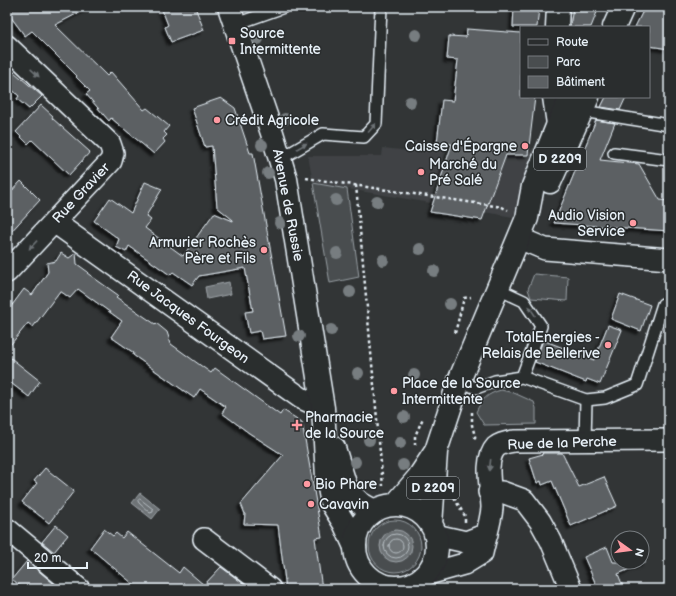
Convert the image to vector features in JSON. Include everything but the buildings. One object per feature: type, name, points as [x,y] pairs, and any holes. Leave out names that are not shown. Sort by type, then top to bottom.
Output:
[{"type":"main road","points":[[557,26],[558,7]]},
{"type":"main road","points":[[614,26],[623,7]]},
{"type":"main road","name":"Avenue de Russie","points":[[232,16],[283,169],[323,408],[338,466],[347,490],[360,503],[385,508]]},
{"type":"main road","points":[[546,191],[558,124],[554,98]]},
{"type":"main road","name":"D 2209","points":[[385,508],[418,478],[436,450],[459,381],[527,218],[533,186],[558,124],[581,102]]},
{"type":"main road","name":"D 2209","points":[[527,218],[546,191],[581,102]]},
{"type":"main road","name":"Avenue de Russie","points":[[323,408],[327,477],[332,504],[344,523],[357,557]]},
{"type":"main road","name":"D 2209","points":[[433,530],[436,450]]},
{"type":"main road","points":[[357,557],[367,576],[376,582],[396,588],[412,583],[432,566],[436,556],[437,546],[433,530],[424,517],[415,510],[406,506],[385,508],[366,518],[360,526],[356,536],[357,557],[362,589]]},
{"type":"street","name":"Rue Gravier","points":[[7,46],[110,144],[113,153],[111,161],[7,272]]},
{"type":"street","name":"Rue Jacques Fourgeon","points":[[54,222],[301,398],[323,408]]},
{"type":"street","points":[[519,238],[545,249],[669,259]]},
{"type":"street","name":"Rue de la Perche","points":[[412,583],[464,564],[482,553],[487,534],[490,500],[489,471],[491,457],[496,448],[503,443],[514,441],[669,440]]},
{"type":"street","points":[[490,500],[502,492],[524,500],[540,521],[551,541],[571,589]]},
{"type":"street","points":[[7,528],[79,589]]},
{"type":"street","points":[[433,530],[466,542],[487,534]]},
{"type":"street","points":[[204,539],[270,589]]},
{"type":"lane","points":[[232,16],[284,7]]},
{"type":"lane","points":[[283,169],[324,134],[364,137],[376,124],[381,7]]},
{"type":"lane","points":[[581,102],[669,125]]},
{"type":"lane","points":[[614,153],[669,160]]},
{"type":"lane","points":[[498,289],[524,300],[541,326],[522,377]]},
{"type":"lane","points":[[459,381],[476,388],[495,381],[522,377],[586,400],[605,398],[637,385],[664,304]]},
{"type":"lane","points":[[585,441],[586,400]]},
{"type":"path","points":[[283,169],[308,178],[502,207],[527,218]]},
{"type":"path","points":[[356,185],[385,508]]},
{"type":"shaded area","name":"Marché du Pré Salé","points":[[411,141],[507,150],[526,155],[534,147],[535,161],[513,217],[313,183],[308,156],[382,156],[383,148],[410,151]]},
{"type":"green space","points":[[313,183],[347,189],[359,277],[330,283]]},
{"type":"green space","points":[[534,274],[568,277],[567,301],[531,298],[528,289]]},
{"type":"green space","points":[[501,390],[514,393],[534,402],[536,408],[536,424],[484,425],[476,412],[480,404],[486,398],[492,393]]},
{"type":"green space","points":[[390,520],[400,520],[410,524],[417,531],[421,541],[421,551],[417,561],[410,568],[400,572],[390,572],[380,568],[373,561],[369,551],[369,541],[373,531],[380,524]]},
{"type":"water","points":[[229,282],[231,294],[207,299],[205,287]]},
{"type":"water","points":[[140,493],[160,509],[152,519],[132,503]]},
{"type":"water","points":[[393,530],[399,530],[409,537],[412,546],[411,552],[405,559],[399,562],[393,562],[383,555],[380,549],[380,543],[387,533]]},
{"type":"place","name":"Source Intermittente","points":[[232,41]]},
{"type":"place","name":"Crédit Agricole","points":[[217,120]]},
{"type":"place","name":"Caisse d'Épargne","points":[[525,146]]},
{"type":"place","name":"Marché du Pré Salé","points":[[421,172]]},
{"type":"place","name":"Audio Vision Service","points":[[633,223]]},
{"type":"place","name":"Armurier Rochès Père et Fils","points":[[264,250]]},
{"type":"place","name":"TotalEnergies - Relais de Bellerive","points":[[608,345]]},
{"type":"place","name":"Place de la Source Intermittente","points":[[394,391]]},
{"type":"place","name":"Pharmacie de la Source","points":[[297,425]]},
{"type":"place","name":"Bio Phare","points":[[307,484]]},
{"type":"place","name":"Cavavin","points":[[311,504]]}]
